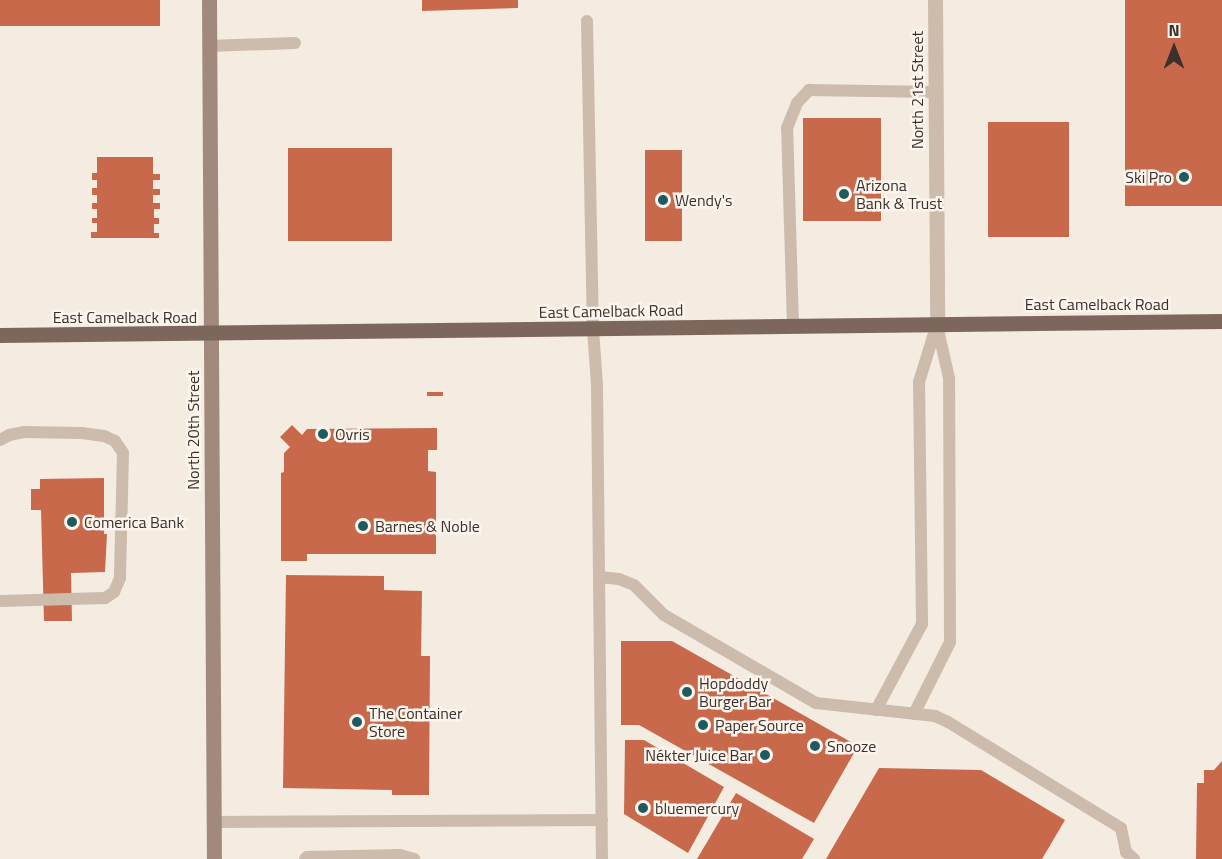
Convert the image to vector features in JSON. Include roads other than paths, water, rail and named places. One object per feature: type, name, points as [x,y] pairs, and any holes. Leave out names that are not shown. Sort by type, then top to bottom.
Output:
[{"type":"main road","name":"East Camelback Road","points":[[0,336],[1222,321]]},
{"type":"street","name":"North 20th Street","points":[[209,0],[214,859]]},
{"type":"street","name":"North 21st Street","points":[[935,0],[937,324]]},
{"type":"lane","points":[[587,21],[593,330],[597,385],[602,859]]},
{"type":"lane","points":[[209,46],[295,43]]},
{"type":"lane","points":[[793,326],[787,128],[797,103],[809,90],[936,92]]},
{"type":"lane","points":[[876,710],[922,624],[919,382],[937,324]]},
{"type":"lane","points":[[914,714],[950,642],[949,378],[937,324]]},
{"type":"lane","points":[[0,440],[24,432],[82,433],[104,436],[115,441],[123,453],[120,578],[114,592],[105,598],[0,601]]},
{"type":"lane","points":[[599,577],[619,579],[634,585],[664,615],[816,703],[935,716],[948,722],[1121,828],[1126,857]]},
{"type":"lane","points":[[213,822],[602,820]]},
{"type":"lane","points":[[305,859],[307,857],[400,855],[414,859]]},
{"type":"place","name":"Ski Pro","points":[[1184,177]]},
{"type":"place","name":"Arizona Bank & Trust","points":[[844,194]]},
{"type":"place","name":"Wendy's","points":[[663,200]]},
{"type":"place","name":"Ovris","points":[[323,434]]},
{"type":"place","name":"Comerica Bank","points":[[72,522]]},
{"type":"place","name":"Barnes & Noble","points":[[363,526]]},
{"type":"place","name":"Hopdoddy Burger Bar","points":[[687,692]]},
{"type":"place","name":"The Container Store","points":[[357,722]]},
{"type":"place","name":"Paper Source","points":[[703,725]]},
{"type":"place","name":"Snooze","points":[[815,746]]},
{"type":"place","name":"Nékter Juice Bar","points":[[765,755]]},
{"type":"place","name":"bluemercury","points":[[643,808]]}]
